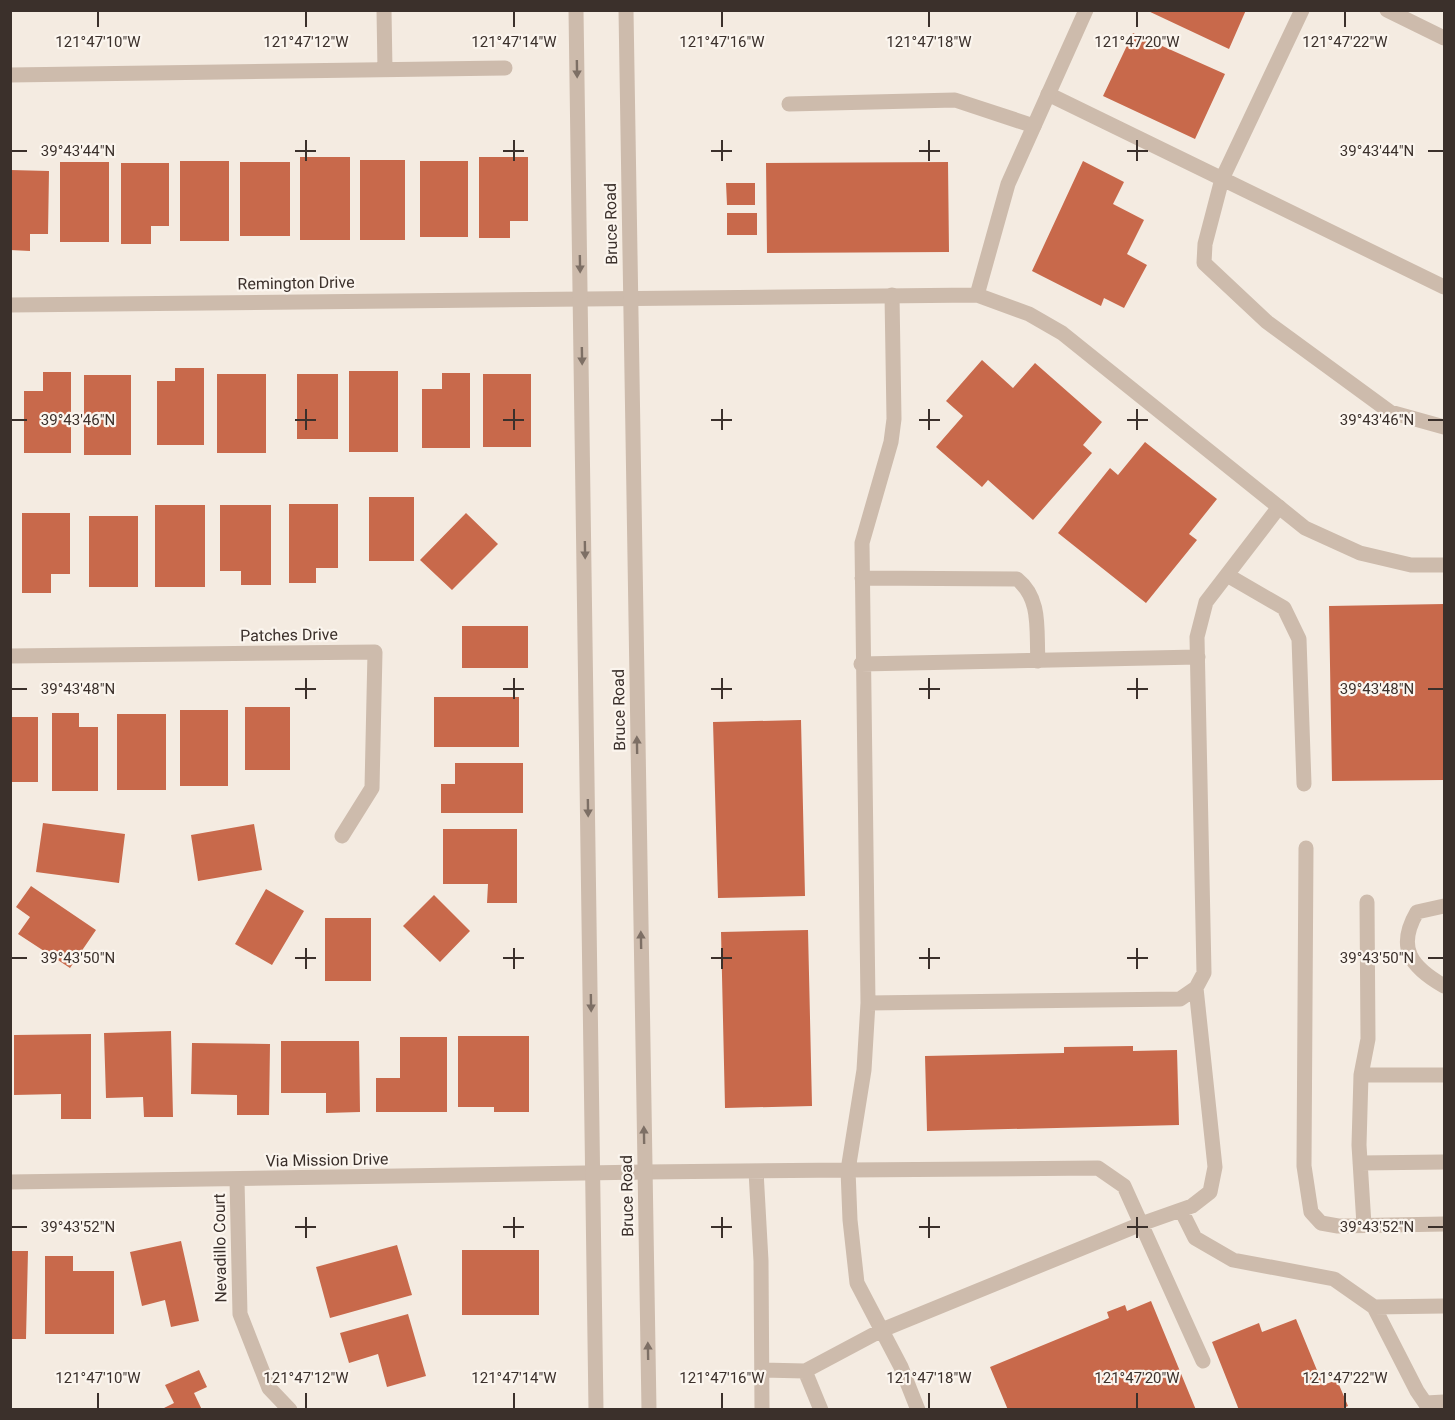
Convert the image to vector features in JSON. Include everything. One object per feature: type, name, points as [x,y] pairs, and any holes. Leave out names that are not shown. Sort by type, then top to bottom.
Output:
[{"type":"street","points":[[384,10],[385,70]]},
{"type":"street","name":"Bruce Road","points":[[576,10],[596,1410]]},
{"type":"street","name":"Bruce Road","points":[[626,10],[649,1410]]},
{"type":"street","points":[[1086,10],[1008,184],[977,295],[1029,314],[1062,333],[1305,528],[1360,553],[1411,565],[1444,565]]},
{"type":"street","points":[[1302,10],[1222,179],[1204,244],[1204,263],[1267,322],[1390,412],[1444,427]]},
{"type":"street","points":[[1387,10],[1444,38]]},
{"type":"street","points":[[10,75],[506,68]]},
{"type":"street","points":[[1048,94],[1444,287]]},
{"type":"street","points":[[789,104],[955,100],[1034,126]]},
{"type":"street","points":[[892,295],[894,419],[891,442],[861,543],[867,1003],[864,1070],[848,1170],[850,1220],[857,1283],[882,1330],[918,1410]]},
{"type":"street","name":"Remington Drive","points":[[10,305],[581,297],[977,295]]},
{"type":"street","points":[[867,1003],[1180,999],[1196,988],[1204,973],[1197,637],[1206,602],[1279,507]]},
{"type":"street","points":[[1227,575],[1284,608],[1299,639],[1304,784]]},
{"type":"street","points":[[861,578],[1017,579],[1029,589],[1035,603],[1038,661]]},
{"type":"street","name":"Patches Drive","points":[[10,656],[375,652],[372,788],[342,836]]},
{"type":"street","points":[[861,664],[1198,657]]},
{"type":"street","points":[[1306,848],[1304,1166],[1311,1212],[1321,1223],[1444,1224]]},
{"type":"street","points":[[1364,1225],[1360,1163],[1361,1076],[1368,1039],[1367,902]]},
{"type":"street","points":[[1444,906],[1417,912],[1408,929],[1407,949],[1422,973],[1444,986]]},
{"type":"street","points":[[762,1370],[805,1371],[882,1330],[1141,1224],[1192,1206],[1210,1192],[1215,1167],[1196,988]]},
{"type":"street","points":[[1361,1076],[1444,1076]]},
{"type":"street","points":[[1360,1163],[1444,1162]]},
{"type":"street","name":"Via Mission Drive","points":[[10,1182],[1098,1167],[1124,1186],[1203,1361]]},
{"type":"street","points":[[756,1171],[761,1262],[762,1410]]},
{"type":"street","name":"Nevadillo Court","points":[[237,1180],[240,1314],[269,1388],[290,1410]]},
{"type":"street","points":[[1181,1210],[1195,1238],[1233,1260],[1334,1279],[1374,1307],[1428,1406],[1444,1402]]},
{"type":"street","points":[[1374,1307],[1444,1306]]},
{"type":"street","points":[[805,1371],[821,1410]]},
{"type":"building","points":[[1146,10],[1246,10],[1229,49]]},
{"type":"building","points":[[1133,33],[1225,74],[1195,139],[1103,96]]},
{"type":"building","points":[[300,157],[350,157],[350,240],[300,240]]},
{"type":"building","points":[[479,157],[528,157],[528,221],[510,221],[510,238],[479,238]]},
{"type":"building","points":[[360,160],[405,160],[405,240],[360,240]]},
{"type":"building","points":[[180,161],[229,161],[229,241],[180,241]]},
{"type":"building","points":[[420,161],[468,161],[468,237],[420,237]]},
{"type":"building","points":[[1083,161],[1124,182],[1113,204],[1144,220],[1127,254],[1147,265],[1124,308],[1104,298],[1101,306],[1032,271]]},
{"type":"building","points":[[60,162],[109,162],[109,242],[60,242]]},
{"type":"building","points":[[240,162],[290,162],[290,236],[240,236]]},
{"type":"building","points":[[948,162],[949,252],[767,253],[766,163]]},
{"type":"building","points":[[121,163],[169,163],[169,226],[151,226],[151,244],[121,244]]},
{"type":"building","points":[[10,170],[49,171],[48,234],[30,234],[30,251],[10,250]]},
{"type":"building","points":[[726,183],[755,183],[755,205],[727,205]]},
{"type":"building","points":[[727,213],[757,213],[757,235],[727,235]]},
{"type":"building","points":[[982,360],[1013,388],[1035,363],[1102,422],[1083,445],[1092,453],[1033,520],[988,480],[982,487],[936,447],[963,416],[946,401]]},
{"type":"building","points":[[175,368],[204,368],[204,445],[157,445],[157,381],[175,381]]},
{"type":"building","points":[[349,371],[398,371],[398,452],[349,452]]},
{"type":"building","points":[[43,372],[71,372],[71,453],[24,453],[24,391],[43,391]]},
{"type":"building","points":[[442,373],[470,373],[470,448],[422,448],[422,389],[442,389]]},
{"type":"building","points":[[217,374],[266,374],[266,453],[217,453]]},
{"type":"building","points":[[297,374],[338,374],[338,439],[297,439]]},
{"type":"building","points":[[483,374],[531,374],[531,447],[483,447]]},
{"type":"building","points":[[84,375],[131,375],[131,455],[84,455]]},
{"type":"building","points":[[1145,442],[1217,499],[1189,534],[1197,540],[1146,603],[1058,533],[1110,468],[1118,475]]},
{"type":"building","points":[[369,497],[414,497],[414,561],[369,561]]},
{"type":"building","points":[[289,504],[338,504],[338,568],[316,568],[316,583],[289,583]]},
{"type":"building","points":[[155,505],[205,505],[205,587],[155,587]]},
{"type":"building","points":[[220,505],[271,505],[271,585],[241,585],[241,571],[220,571]]},
{"type":"building","points":[[22,513],[70,513],[70,574],[51,574],[51,593],[22,593]]},
{"type":"building","points":[[466,513],[498,544],[452,590],[420,560]]},
{"type":"building","points":[[89,516],[138,516],[138,587],[89,587]]},
{"type":"building","points":[[1444,604],[1444,780],[1332,781],[1329,606]]},
{"type":"building","points":[[462,626],[528,626],[528,668],[462,668]]},
{"type":"building","points":[[434,697],[519,697],[519,747],[434,747]]},
{"type":"building","points":[[245,707],[290,707],[290,770],[245,770]]},
{"type":"building","points":[[180,710],[228,710],[228,786],[180,786]]},
{"type":"building","points":[[52,713],[79,713],[79,727],[98,727],[98,791],[52,791]]},
{"type":"building","points":[[117,714],[166,714],[166,790],[117,790]]},
{"type":"building","points":[[10,717],[38,717],[38,782],[10,782]]},
{"type":"building","points":[[801,720],[805,896],[718,898],[713,722]]},
{"type":"building","points":[[455,763],[523,763],[523,813],[441,813],[441,784],[455,784]]},
{"type":"building","points":[[43,823],[125,834],[119,883],[36,872]]},
{"type":"building","points":[[254,824],[262,870],[198,881],[191,835]]},
{"type":"building","points":[[443,829],[517,829],[517,903],[487,903],[488,884],[443,884]]},
{"type":"building","points":[[31,886],[96,930],[70,968],[18,934],[30,917],[16,907]]},
{"type":"building","points":[[266,889],[304,911],[272,965],[235,944]]},
{"type":"building","points":[[434,895],[470,931],[440,962],[403,926]]},
{"type":"building","points":[[325,918],[371,918],[371,981],[325,981]]},
{"type":"building","points":[[808,930],[812,1106],[725,1108],[721,932]]},
{"type":"building","points":[[171,1031],[173,1117],[144,1117],[143,1097],[106,1098],[104,1033]]},
{"type":"building","points":[[91,1034],[91,1119],[61,1119],[61,1094],[14,1095],[14,1035]]},
{"type":"building","points":[[458,1036],[529,1036],[529,1112],[494,1112],[494,1107],[458,1107]]},
{"type":"building","points":[[400,1037],[447,1037],[447,1112],[376,1112],[376,1078],[400,1078]]},
{"type":"building","points":[[281,1041],[359,1041],[360,1112],[326,1113],[326,1093],[281,1093]]},
{"type":"building","points":[[192,1043],[270,1044],[269,1115],[237,1115],[237,1095],[191,1094]]},
{"type":"building","points":[[1133,1046],[1133,1051],[1177,1050],[1179,1125],[927,1131],[925,1056],[1064,1053],[1064,1047]]},
{"type":"building","points":[[181,1241],[199,1321],[171,1327],[165,1300],[142,1306],[130,1252]]},
{"type":"building","points":[[397,1245],[412,1295],[330,1318],[316,1267]]},
{"type":"building","points":[[462,1250],[539,1250],[539,1315],[462,1315]]},
{"type":"building","points":[[10,1251],[28,1251],[26,1339],[10,1339]]},
{"type":"building","points":[[45,1256],[73,1256],[73,1271],[114,1271],[114,1334],[45,1334]]},
{"type":"building","points":[[1151,1301],[1196,1410],[1008,1410],[990,1367],[1109,1318],[1107,1312],[1125,1305],[1127,1311]]},
{"type":"building","points":[[408,1314],[426,1376],[387,1387],[378,1354],[349,1363],[340,1333]]},
{"type":"building","points":[[1296,1319],[1323,1385],[1337,1380],[1348,1406],[1339,1410],[1239,1410],[1212,1342],[1259,1323],[1262,1332]]},
{"type":"building","points":[[199,1370],[207,1387],[194,1393],[202,1410],[160,1410],[174,1403],[165,1385]]}]
